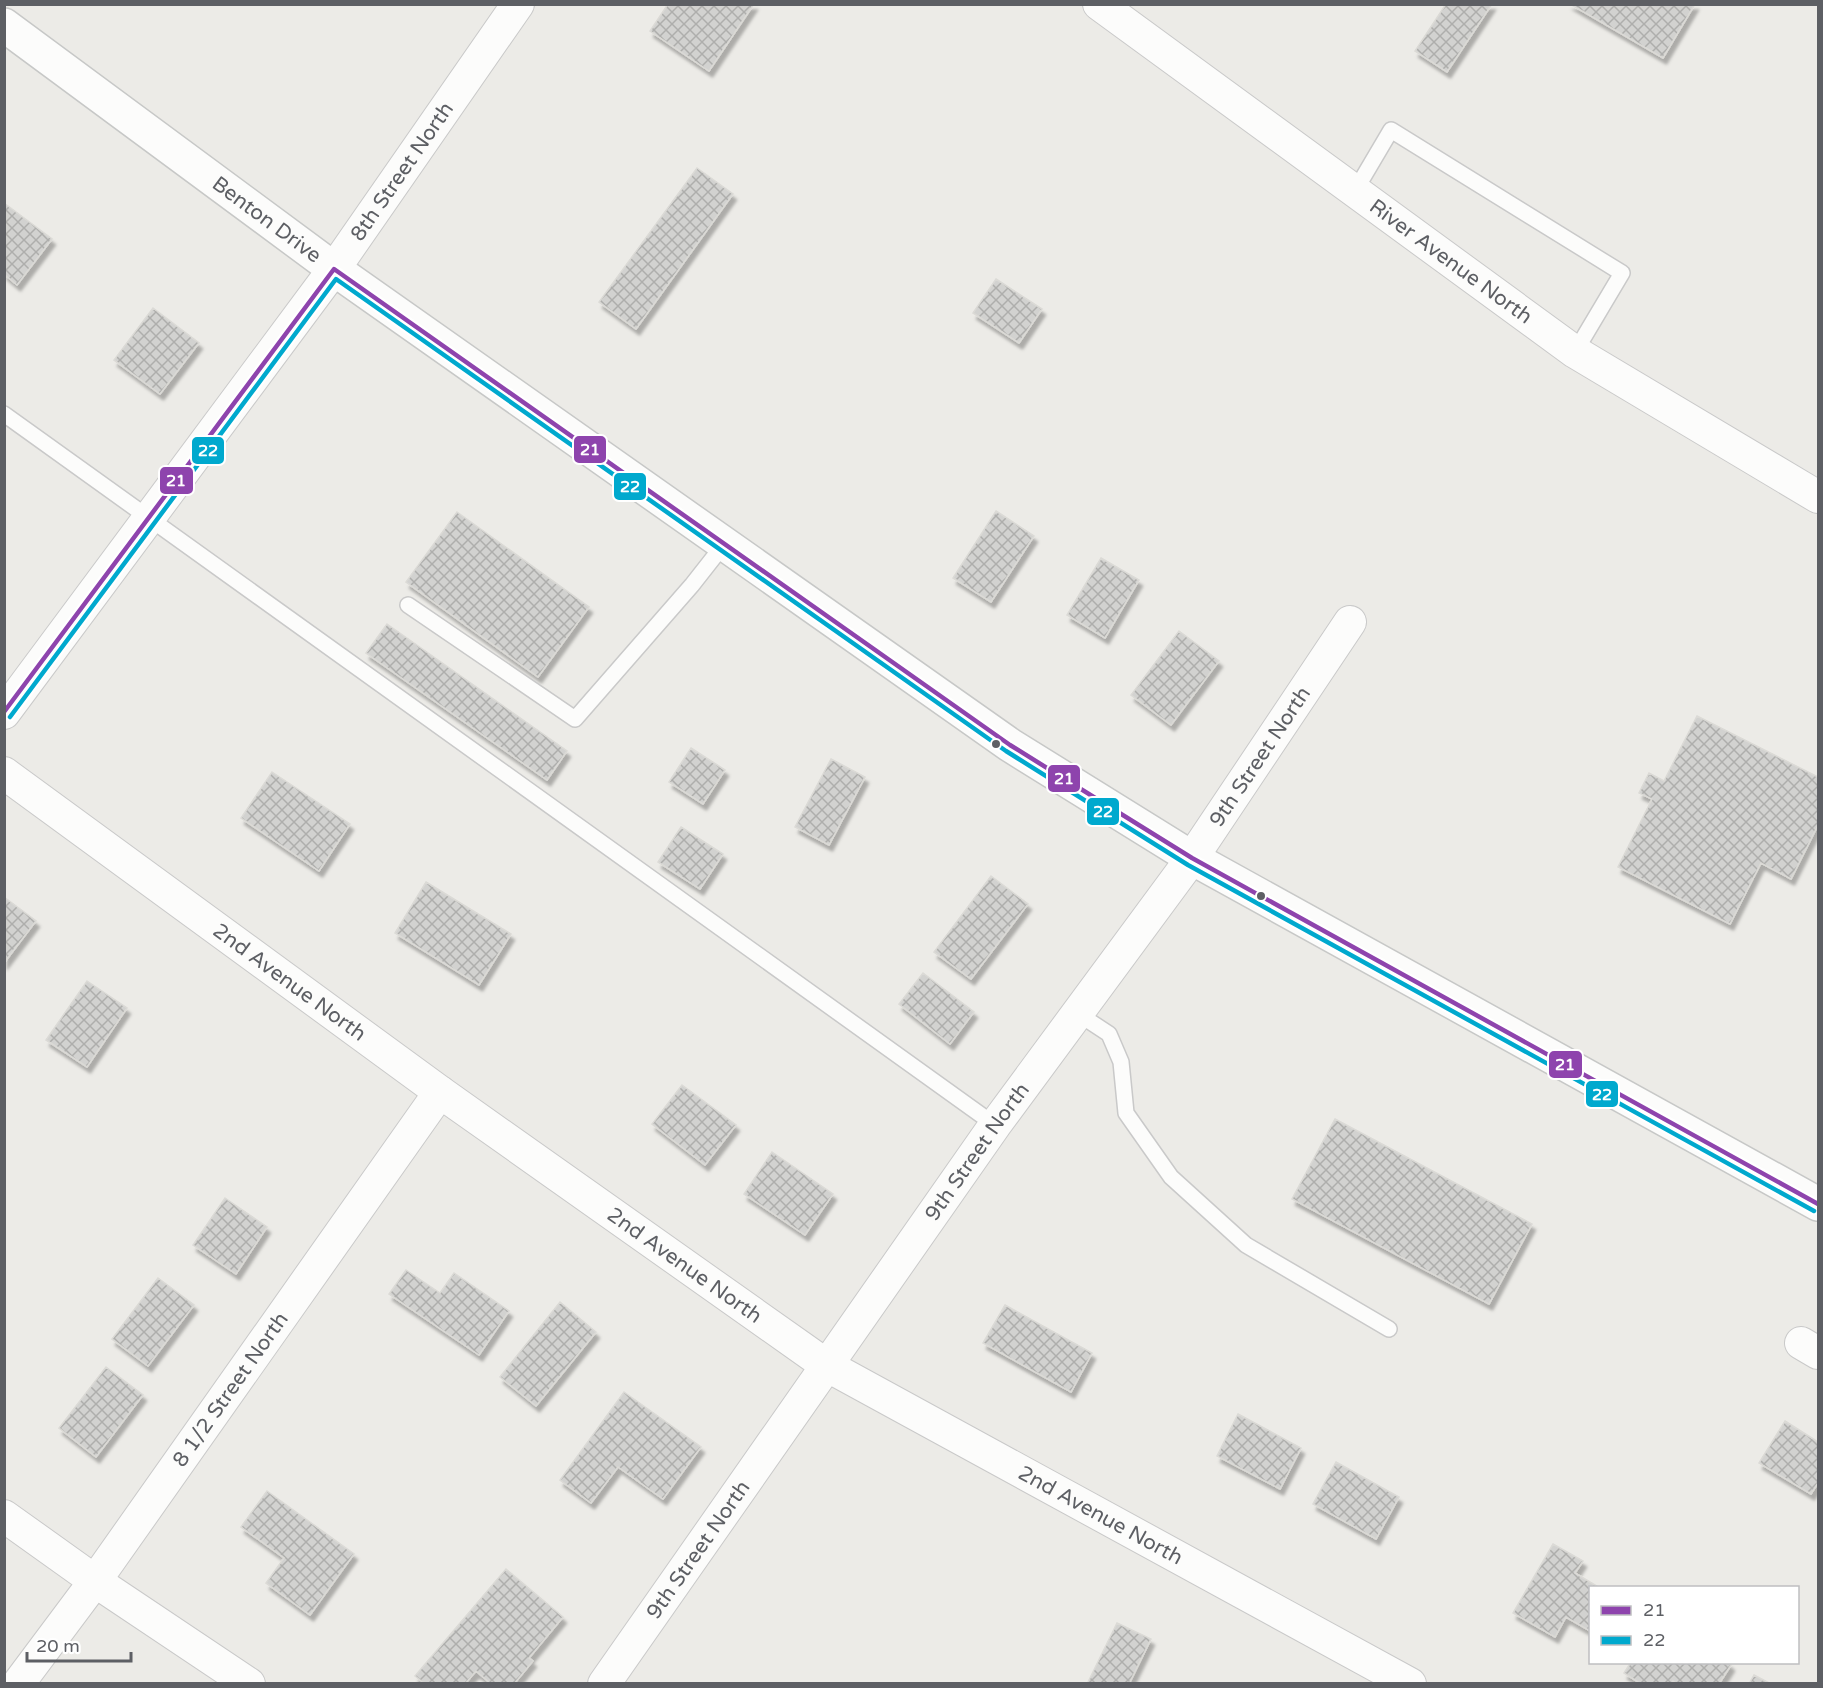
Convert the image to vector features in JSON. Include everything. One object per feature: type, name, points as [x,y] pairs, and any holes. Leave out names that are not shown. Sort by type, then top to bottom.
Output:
[{"type":"main road","name":"Benton Drive","points":[[4,25],[334,269],[1010,745],[1191,858],[1818,1204]]},
{"type":"street","name":"8th Street North","points":[[4,713],[334,269],[518,4]]},
{"type":"street","name":"River Avenue North","points":[[1099,4],[1575,352],[1818,497]]},
{"type":"street","name":"9th Street North","points":[[604,1683],[994,1125],[1191,858],[1350,622]]},
{"type":"street","name":"2nd Avenue North","points":[[4,773],[440,1092],[826,1365],[1410,1683]]},
{"type":"street","name":"8 1/2 Street North","points":[[18,1683],[95,1581],[440,1092]]},
{"type":"street","points":[[4,1516],[95,1581],[249,1683]]},
{"type":"lane","points":[[1355,191],[1391,130],[1622,273],[1575,352]]},
{"type":"lane","points":[[4,414],[994,1125]]},
{"type":"lane","points":[[408,604],[575,719],[692,585],[724,543]]},
{"type":"lane","points":[[1077,1013],[1109,1034],[1121,1062],[1125,1113],[1171,1177],[1246,1245],[1389,1329]]},
{"type":"building","points":[[668,4],[754,4],[709,71],[650,31]]},
{"type":"building","points":[[1446,4],[1492,4],[1447,72],[1415,51]]},
{"type":"building","points":[[1570,4],[1695,4],[1663,58]]},
{"type":"building","points":[[697,168],[733,194],[636,329],[599,302]]},
{"type":"building","points":[[4,203],[52,239],[17,285],[4,274]]},
{"type":"building","points":[[996,279],[1042,309],[1019,343],[973,313]]},
{"type":"building","points":[[153,308],[199,343],[160,394],[114,360]]},
{"type":"building","points":[[996,511],[1034,536],[991,602],[953,578]]},
{"type":"building","points":[[457,512],[589,607],[538,677],[406,582]]},
{"type":"building","points":[[1101,558],[1139,580],[1105,638],[1067,615]]},
{"type":"building","points":[[387,624],[567,751],[547,780],[366,653]]},
{"type":"building","points":[[1179,631],[1219,661],[1171,725],[1131,695]]},
{"type":"building","points":[[1697,716],[1818,777],[1818,825],[1791,879],[1761,863],[1730,924],[1618,867],[1652,799],[1639,793],[1649,773],[1664,781]]},
{"type":"building","points":[[691,748],[725,770],[703,804],[669,782]]},
{"type":"building","points":[[831,759],[865,777],[829,845],[795,827]]},
{"type":"building","points":[[272,772],[350,824],[319,871],[241,818]]},
{"type":"building","points":[[681,827],[723,854],[700,889],[658,862]]},
{"type":"building","points":[[991,876],[1028,904],[971,979],[934,952]]},
{"type":"building","points":[[426,882],[511,934],[479,985],[395,933]]},
{"type":"building","points":[[4,897],[36,921],[4,963]]},
{"type":"building","points":[[923,973],[974,1012],[950,1044],[899,1004]]},
{"type":"building","points":[[87,981],[127,1008],[87,1067],[46,1040]]},
{"type":"building","points":[[682,1085],[736,1125],[705,1165],[652,1124]]},
{"type":"building","points":[[1335,1119],[1532,1224],[1489,1304],[1292,1199]]},
{"type":"building","points":[[772,1152],[833,1194],[805,1235],[744,1194]]},
{"type":"building","points":[[225,1198],[267,1227],[236,1274],[193,1245]]},
{"type":"building","points":[[406,1270],[440,1293],[454,1273],[509,1311],[479,1355],[389,1294]]},
{"type":"building","points":[[158,1278],[194,1305],[148,1366],[112,1339]]},
{"type":"building","points":[[560,1302],[596,1332],[536,1406],[500,1377]]},
{"type":"building","points":[[1005,1305],[1092,1353],[1071,1392],[983,1343]]},
{"type":"building","points":[[106,1367],[143,1395],[96,1457],[59,1428]]},
{"type":"building","points":[[624,1392],[701,1447],[663,1499],[618,1467],[591,1503],[560,1480]]},
{"type":"building","points":[[1238,1414],[1301,1448],[1280,1489],[1217,1456]]},
{"type":"building","points":[[1785,1421],[1818,1442],[1818,1483],[1811,1494],[1759,1463]]},
{"type":"building","points":[[1336,1462],[1399,1497],[1376,1539],[1313,1504]]},
{"type":"building","points":[[267,1491],[354,1554],[310,1615],[266,1583],[284,1558],[241,1527]]},
{"type":"building","points":[[1553,1544],[1583,1561],[1575,1573],[1597,1586],[1589,1586],[1589,1630],[1566,1617],[1555,1637],[1513,1613]]},
{"type":"building","points":[[506,1569],[563,1617],[529,1658],[533,1661],[514,1684],[491,1684],[476,1671],[465,1684],[425,1684],[415,1676]]},
{"type":"building","points":[[1117,1623],[1151,1639],[1129,1684],[1090,1684],[1088,1682]]},
{"type":"building","points":[[1630,1664],[1731,1665],[1719,1684],[1677,1684],[1673,1681],[1672,1684],[1641,1684],[1624,1673]]},
{"type":"building","points":[[1754,1675],[1771,1684],[1749,1684]]},
{"type":"transit line","name":"21","points":[[4,712],[334,269],[1010,745],[1192,858],[1818,1204]]},
{"type":"transit line","name":"22","points":[[10,717],[336,279],[1006,751],[1188,865],[1814,1211]]}]
